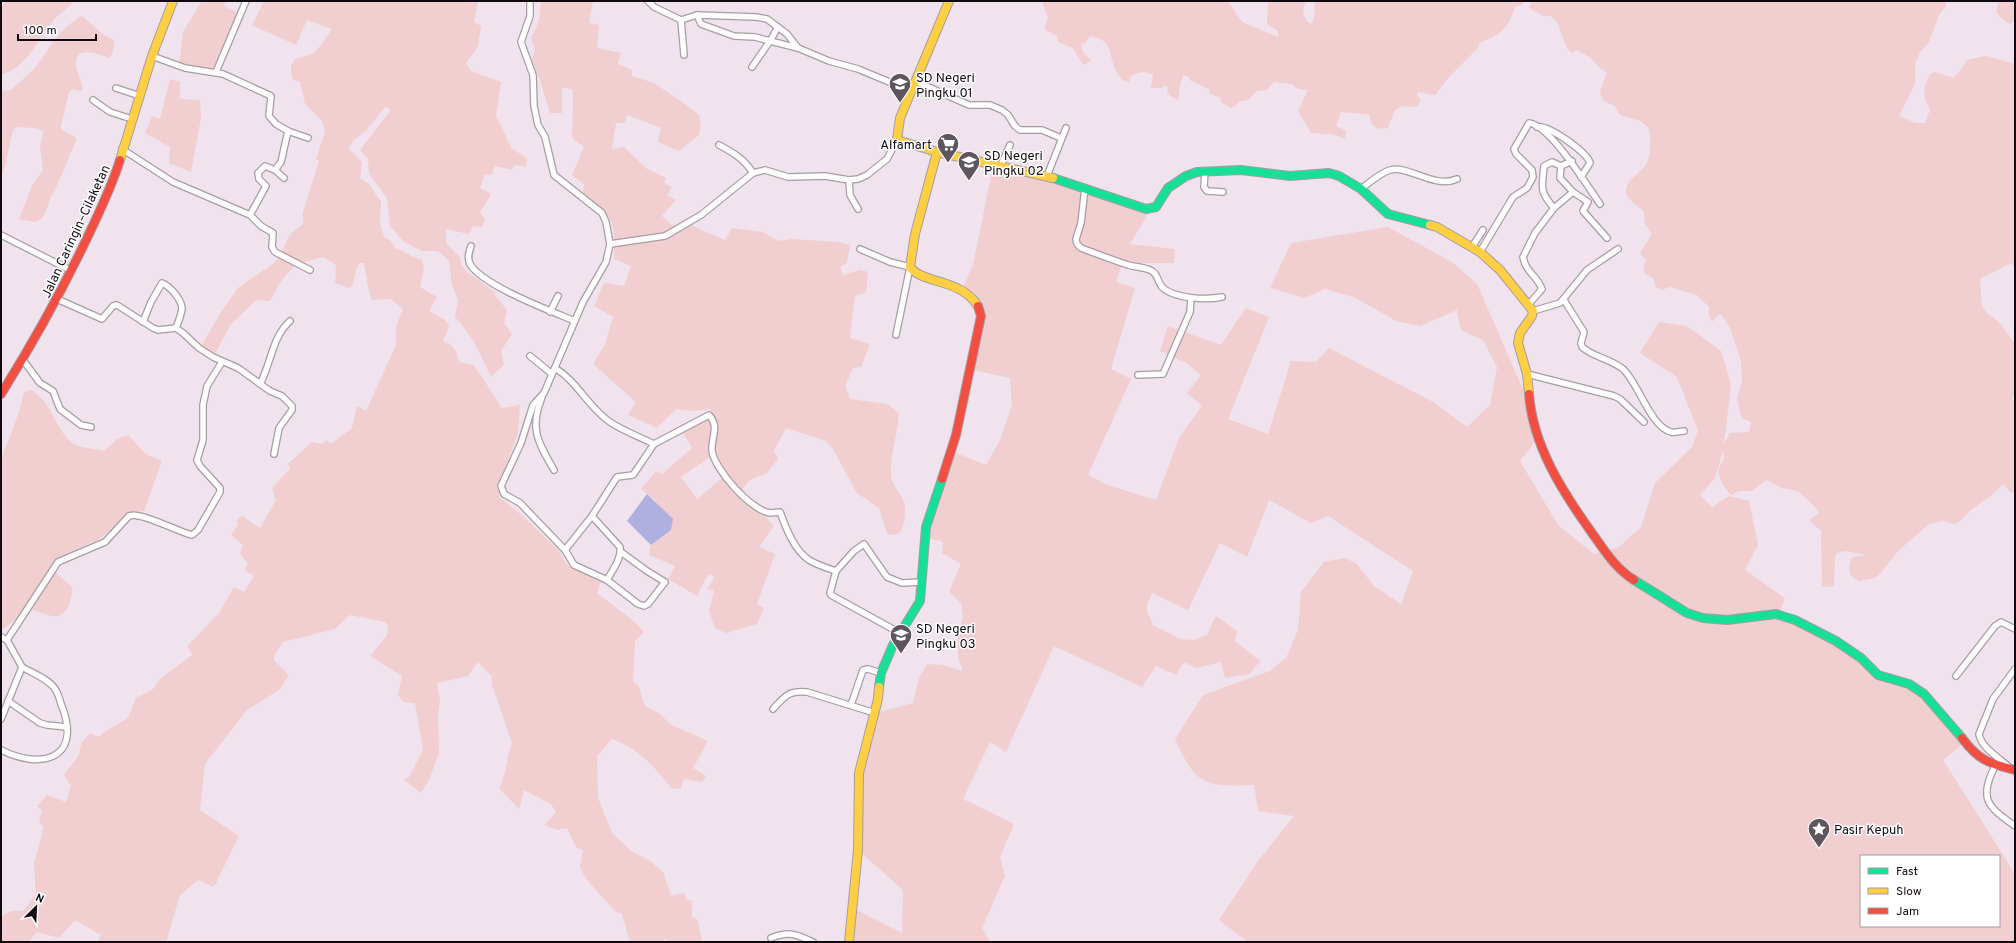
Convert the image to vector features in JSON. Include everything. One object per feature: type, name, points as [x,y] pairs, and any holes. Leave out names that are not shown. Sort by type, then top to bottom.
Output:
[{"type":"street","name":"Jalan Caringin–Cilaketan","points":[[1,394],[23,360],[57,299],[104,203],[120,161],[122,149],[152,56],[173,1]]},
{"type":"street","points":[[216,72],[246,1]]},
{"type":"street","points":[[530,1],[530,16],[521,42],[533,75],[534,106],[538,125],[545,137],[552,171],[556,179],[602,213],[606,222],[610,244],[606,262],[575,321],[536,412],[535,430],[538,441],[554,470]]},
{"type":"street","points":[[648,1],[654,7],[681,20],[696,15],[756,17],[767,19],[787,34],[798,48]]},
{"type":"street","points":[[610,244],[665,236],[701,215],[753,173],[765,170],[788,177],[825,176],[849,180],[867,175],[878,168],[892,152],[897,140],[898,126],[910,90],[948,1]]},
{"type":"street","points":[[696,15],[701,24],[721,32],[734,36],[755,37],[798,48],[858,69],[910,90]]},
{"type":"street","points":[[681,20],[684,55]]},
{"type":"street","points":[[752,67],[778,27]]},
{"type":"street","points":[[152,56],[185,68],[216,72],[239,80],[271,96],[269,116],[276,124],[308,138]]},
{"type":"street","points":[[915,81],[969,105],[990,105],[1002,110],[1008,115],[1014,126],[1020,130],[1042,130],[1062,138]]},
{"type":"street","points":[[116,88],[140,96]]},
{"type":"street","points":[[93,100],[110,112],[132,119]]},
{"type":"street","points":[[1480,252],[1513,197],[1527,188],[1533,177],[1532,170],[1516,154],[1514,148],[1527,125],[1532,123],[1537,126],[1572,161],[1600,204]]},
{"type":"street","points":[[1537,126],[1546,127],[1565,139],[1588,157],[1590,163],[1581,177]]},
{"type":"street","points":[[1047,176],[1066,128]]},
{"type":"street","points":[[275,170],[281,162],[288,130]]},
{"type":"street","points":[[897,140],[937,152],[1047,176],[1146,209],[1156,207],[1168,188],[1178,180],[1197,172],[1241,170],[1290,176],[1329,173],[1339,176],[1361,189],[1388,214],[1437,227],[1480,252],[1500,270],[1531,307],[1532,316],[1520,333],[1518,343],[1527,374],[1530,408],[1538,442],[1569,501],[1614,565],[1623,573],[1658,596],[1687,613],[1703,618],[1727,620],[1776,614],[1795,620],[1836,641],[1860,658],[1878,675],[1909,684],[1924,694],[1951,724],[1968,747],[1995,766],[2013,769]]},
{"type":"street","points":[[719,145],[735,153],[745,161],[753,173]]},
{"type":"street","points":[[1001,165],[1010,145]]},
{"type":"street","points":[[122,149],[173,182],[250,215],[260,226],[273,233],[272,247],[275,252],[310,270]]},
{"type":"street","points":[[896,335],[915,234],[937,152]]},
{"type":"street","points":[[1554,208],[1544,197],[1542,191],[1544,166],[1552,162],[1561,166],[1572,161]]},
{"type":"street","points":[[250,215],[266,186],[258,179],[258,173],[265,166],[275,170],[284,178]]},
{"type":"street","points":[[1561,166],[1560,178],[1573,192],[1588,202],[1583,211],[1607,238]]},
{"type":"street","points":[[1361,189],[1382,174],[1395,169],[1446,182],[1457,179]]},
{"type":"street","points":[[1205,171],[1204,187],[1207,191],[1223,192]]},
{"type":"street","points":[[849,180],[850,195],[858,209]]},
{"type":"street","points":[[1085,188],[1081,223],[1076,240],[1077,244],[1081,248],[1130,266],[1154,272],[1165,289],[1191,298],[1209,299],[1222,297]]},
{"type":"street","points":[[1531,307],[1542,289],[1537,279],[1525,267],[1523,257],[1535,233],[1554,208],[1573,192]]},
{"type":"street","points":[[1472,247],[1483,230]]},
{"type":"street","points":[[1,235],[72,271]]},
{"type":"street","points":[[471,246],[469,252],[470,263],[479,273],[506,290],[550,312],[575,321]]},
{"type":"street","points":[[848,942],[858,850],[859,773],[875,713],[881,674],[892,645],[913,615],[920,601],[923,547],[926,527],[956,435],[981,316],[980,307],[971,297],[947,283],[914,272],[910,267],[890,262],[860,249]]},
{"type":"street","points":[[1531,307],[1560,303],[1587,270],[1618,249]]},
{"type":"street","points":[[143,322],[151,302],[162,283],[166,285],[180,302],[182,309],[176,328]]},
{"type":"street","points":[[550,312],[558,296]]},
{"type":"street","points":[[1138,375],[1163,374],[1190,312],[1191,298]]},
{"type":"street","points":[[57,299],[102,319],[113,306],[117,305],[158,330],[176,328],[199,348],[222,362],[238,368],[260,384],[282,396],[292,406],[289,417],[279,428],[274,454]]},
{"type":"street","points":[[1564,300],[1584,332],[1581,343],[1582,347],[1622,369],[1638,390],[1652,414],[1665,428],[1673,432],[1684,431]]},
{"type":"street","points":[[260,384],[267,370],[270,354],[285,326],[290,321]]},
{"type":"street","points":[[530,356],[552,374]]},
{"type":"street","points":[[23,360],[40,383],[53,391],[60,410],[81,425],[91,428]]},
{"type":"street","points":[[7,640],[58,562],[105,542],[129,516],[138,515],[183,533],[192,535],[198,530],[220,492],[220,488],[200,466],[197,460],[203,440],[203,405],[207,386],[222,362]]},
{"type":"street","points":[[555,368],[569,378],[579,391],[610,422],[654,444]]},
{"type":"street","points":[[1527,374],[1614,396],[1620,399],[1644,422]]},
{"type":"street","points":[[544,393],[533,405],[521,443],[501,489],[508,497],[520,503],[564,550],[574,566],[607,580],[638,604],[644,606],[648,604],[665,582],[621,552],[620,547],[592,516]]},
{"type":"street","points":[[564,550],[592,516],[617,477],[633,475],[654,444],[710,415],[716,427],[712,450],[722,474],[738,492],[762,510],[770,513],[780,512],[785,526],[802,554],[810,560],[836,571]]},
{"type":"street","points":[[900,632],[832,595],[830,592],[836,571],[854,551],[864,544],[887,577],[902,583],[922,582]]},
{"type":"street","points":[[607,580],[621,552]]},
{"type":"street","points":[[1956,676],[1995,626],[2001,622],[2015,629]]},
{"type":"street","points":[[1,637],[7,640],[22,667],[48,682],[55,689],[67,727],[65,744],[49,759],[41,760],[16,756],[1,750]]},
{"type":"street","points":[[1,719],[22,667]]},
{"type":"street","points":[[851,705],[863,670],[868,669],[881,674]]},
{"type":"street","points":[[2013,769],[1984,745],[1980,740],[1979,734],[1993,699],[2015,669]]},
{"type":"street","points":[[773,709],[785,696],[797,691],[807,692],[875,713]]},
{"type":"street","points":[[8,701],[40,723],[67,727]]},
{"type":"street","points":[[1995,766],[1988,783],[1986,793],[1989,806],[2015,826]]},
{"type":"street","points":[[771,938],[783,934],[795,934],[813,942]]},
{"type":"shaded area","points":[[5,1],[75,1],[54,19],[30,53],[18,66],[1,75],[1,8]]},
{"type":"shaded area","points":[[202,1],[225,1],[224,6],[238,13],[212,71],[179,68],[183,32]]},
{"type":"shaded area","points":[[264,1],[478,2],[474,22],[481,26],[478,47],[466,63],[471,71],[501,82],[496,116],[512,149],[527,158],[526,167],[514,165],[512,170],[495,166],[491,175],[485,174],[480,188],[491,194],[480,212],[485,220],[482,227],[473,226],[469,234],[446,229],[446,243],[460,257],[461,264],[467,272],[495,292],[495,295],[507,310],[504,323],[512,334],[501,351],[504,365],[491,377],[471,338],[455,317],[458,300],[452,286],[449,261],[438,251],[422,251],[404,242],[390,226],[387,198],[369,174],[368,159],[360,150],[391,110],[385,107],[365,132],[354,140],[348,148],[362,162],[360,178],[369,184],[381,202],[380,223],[384,237],[391,241],[395,248],[422,260],[424,269],[420,287],[437,297],[429,311],[445,320],[449,326],[443,341],[450,344],[454,348],[459,362],[474,365],[502,408],[520,405],[518,432],[500,483],[499,497],[523,516],[559,551],[567,565],[573,569],[587,573],[601,581],[597,593],[635,622],[644,632],[635,641],[633,682],[638,685],[645,706],[660,714],[671,725],[708,741],[693,768],[706,776],[702,782],[684,779],[681,788],[672,789],[659,773],[638,753],[612,739],[597,756],[598,798],[612,833],[632,852],[649,860],[663,872],[671,895],[684,893],[687,900],[692,901],[692,917],[698,920],[702,942],[669,942],[665,938],[663,942],[630,942],[622,914],[615,911],[586,879],[580,867],[583,850],[576,847],[567,828],[557,830],[544,825],[556,812],[551,804],[524,790],[519,809],[499,788],[504,777],[512,743],[492,685],[492,677],[478,662],[468,676],[437,683],[440,701],[438,717],[439,753],[429,780],[421,793],[404,780],[409,777],[423,750],[415,703],[403,702],[398,695],[402,676],[370,656],[387,635],[388,627],[385,622],[350,615],[335,629],[283,642],[274,656],[274,660],[289,675],[280,689],[246,711],[205,764],[200,810],[239,836],[214,887],[198,880],[180,895],[166,942],[98,942],[101,935],[75,920],[59,938],[37,932],[28,942],[1,942],[1,916],[11,911],[23,911],[36,894],[34,863],[44,827],[39,822],[42,810],[37,806],[47,795],[66,802],[71,786],[64,775],[79,755],[81,744],[90,733],[99,737],[128,718],[136,698],[153,689],[160,679],[192,655],[187,646],[219,613],[234,587],[244,592],[254,576],[245,570],[248,564],[240,553],[243,545],[231,535],[238,525],[236,521],[242,516],[260,528],[276,500],[272,488],[290,469],[288,464],[312,442],[322,444],[327,440],[331,444],[352,428],[357,406],[366,411],[396,345],[396,326],[403,309],[391,299],[372,300],[369,292],[364,263],[360,263],[358,266],[354,282],[350,288],[335,283],[336,265],[323,257],[296,264],[281,281],[270,301],[256,300],[231,324],[213,357],[200,348],[223,309],[239,287],[273,264],[280,255],[290,234],[303,224],[303,212],[319,161],[316,159],[325,132],[322,121],[305,104],[300,82],[292,79],[291,66],[295,59],[315,53],[332,29],[307,20],[296,45],[252,25]]},
{"type":"shaded area","points":[[540,1],[593,1],[589,23],[599,25],[597,48],[621,53],[618,64],[632,70],[632,76],[654,83],[699,115],[701,126],[699,135],[679,151],[658,142],[661,128],[627,115],[625,123],[616,123],[612,149],[624,147],[647,169],[666,178],[664,183],[672,187],[667,195],[676,200],[662,216],[677,230],[688,224],[725,240],[732,228],[762,232],[779,241],[792,239],[839,242],[850,245],[847,263],[840,267],[843,275],[860,270],[868,272],[866,292],[855,296],[850,338],[870,344],[861,367],[853,368],[845,386],[850,399],[887,404],[899,413],[892,455],[891,477],[904,502],[904,524],[898,534],[887,534],[879,508],[857,493],[833,449],[826,441],[786,428],[774,451],[778,459],[767,473],[750,480],[741,491],[774,526],[759,547],[775,554],[757,604],[764,608],[757,624],[726,633],[715,628],[709,611],[714,591],[707,589],[714,578],[712,574],[707,576],[697,596],[668,579],[675,566],[649,555],[651,545],[671,530],[655,500],[641,489],[656,471],[662,474],[692,448],[682,431],[710,414],[711,409],[695,411],[676,409],[657,428],[628,415],[636,402],[593,364],[605,344],[613,317],[594,306],[604,283],[624,286],[631,266],[614,259],[614,235],[610,220],[601,208],[582,193],[585,185],[572,175],[584,147],[572,138],[572,89],[562,88],[562,113],[550,113],[532,60],[535,50],[531,39],[538,20]],"holes":[[[716,453],[726,475],[697,499],[681,477]]]},
{"type":"shaded area","points":[[1042,1],[1228,1],[1242,22],[1278,37],[1278,31],[1267,24],[1268,1],[1306,1],[1303,10],[1304,15],[1309,23],[1312,23],[1315,1],[1525,1],[1520,6],[1516,6],[1510,20],[1503,30],[1494,37],[1480,43],[1477,49],[1449,77],[1435,95],[1418,92],[1417,96],[1421,100],[1417,107],[1403,106],[1395,110],[1388,128],[1375,127],[1371,122],[1370,115],[1341,112],[1336,126],[1346,131],[1345,139],[1332,134],[1311,133],[1298,111],[1308,90],[1298,89],[1292,84],[1274,82],[1267,90],[1257,91],[1250,99],[1240,101],[1231,108],[1222,103],[1220,98],[1209,93],[1209,89],[1191,81],[1189,77],[1183,75],[1178,100],[1170,96],[1167,92],[1168,87],[1164,85],[1162,88],[1151,88],[1153,75],[1142,72],[1130,77],[1129,82],[1122,80],[1114,66],[1110,50],[1106,43],[1090,36],[1085,43],[1081,44],[1083,52],[1091,61],[1083,65],[1073,48],[1058,42],[1057,36],[1044,29],[1048,18]]},
{"type":"shaded area","points":[[1532,1],[1946,1],[1946,6],[1939,15],[1929,42],[1921,51],[1915,63],[1915,84],[1899,116],[1915,123],[1925,123],[1930,110],[1925,99],[1924,88],[1930,74],[1935,72],[1953,78],[1967,60],[1986,56],[2015,64],[2015,268],[2011,263],[1980,279],[1982,306],[1986,312],[2001,324],[2015,344],[2015,394],[2012,397],[2015,401],[2015,493],[2010,492],[2003,484],[1992,495],[1955,524],[1942,521],[1929,524],[1898,551],[1879,575],[1874,578],[1859,581],[1850,575],[1849,568],[1851,559],[1854,557],[1867,555],[1845,551],[1837,553],[1835,557],[1834,586],[1822,587],[1821,531],[1809,520],[1819,513],[1816,508],[1798,491],[1782,488],[1766,480],[1752,491],[1740,491],[1731,495],[1722,483],[1718,472],[1724,459],[1723,451],[1715,478],[1700,495],[1712,507],[1729,496],[1749,501],[1758,545],[1745,570],[1785,598],[1778,615],[1808,627],[1863,661],[1877,676],[1907,686],[1916,692],[1948,724],[1963,744],[1943,760],[2015,874],[2015,942],[1248,942],[1219,920],[1258,861],[1294,816],[1258,811],[1254,785],[1237,786],[1213,784],[1196,775],[1182,755],[1175,739],[1203,695],[1270,671],[1286,658],[1298,630],[1301,592],[1324,562],[1345,558],[1357,564],[1374,586],[1401,604],[1413,571],[1328,516],[1311,523],[1269,500],[1247,557],[1220,543],[1188,610],[1152,593],[1146,608],[1153,625],[1180,639],[1194,640],[1207,635],[1216,616],[1237,631],[1235,641],[1260,661],[1250,674],[1225,678],[1221,662],[1196,668],[1184,662],[1176,675],[1156,666],[1142,687],[1054,646],[1006,752],[990,742],[963,799],[1014,824],[1000,857],[1005,876],[982,928],[990,942],[847,942],[849,906],[902,933],[903,890],[858,850],[860,765],[879,712],[913,703],[919,678],[927,664],[942,665],[963,671],[958,658],[958,633],[963,617],[961,603],[949,591],[961,564],[942,553],[943,542],[924,537],[951,451],[986,465],[1000,440],[1012,405],[1010,378],[968,369],[981,321],[978,305],[961,292],[973,265],[993,167],[1062,180],[1148,214],[1130,244],[1175,249],[1174,263],[1122,263],[1116,282],[1135,288],[1111,369],[1131,379],[1088,475],[1107,485],[1156,500],[1179,438],[1202,406],[1187,393],[1201,375],[1188,364],[1160,351],[1168,326],[1221,345],[1246,308],[1269,317],[1228,419],[1268,434],[1291,361],[1316,362],[1329,348],[1433,402],[1467,427],[1490,405],[1497,367],[1483,340],[1461,330],[1457,310],[1420,326],[1396,321],[1354,297],[1325,289],[1304,298],[1270,288],[1291,243],[1388,227],[1452,262],[1477,284],[1525,394],[1539,436],[1520,461],[1558,525],[1594,554],[1619,547],[1641,527],[1655,483],[1692,447],[1698,431],[1677,377],[1640,353],[1659,322],[1687,326],[1721,351],[1731,384],[1724,444],[1730,433],[1749,432],[1751,422],[1743,419],[1740,413],[1737,397],[1742,382],[1741,361],[1730,328],[1722,315],[1718,315],[1712,322],[1709,316],[1709,307],[1697,295],[1670,287],[1661,290],[1655,286],[1653,278],[1644,273],[1644,264],[1647,261],[1640,253],[1652,234],[1645,224],[1644,212],[1628,197],[1626,187],[1632,178],[1647,163],[1650,146],[1649,129],[1641,121],[1620,115],[1615,106],[1604,101],[1600,90],[1607,73],[1591,58],[1577,50],[1572,53],[1565,44],[1555,20],[1551,16],[1543,16],[1529,8]]},
{"type":"shaded area","points":[[1999,1],[2015,1],[2015,21],[2010,24],[1996,12]]},
{"type":"shaded area","points":[[82,16],[101,33],[114,40],[114,48],[110,58],[99,54],[86,52],[81,53],[78,56],[76,62],[77,70],[83,88],[81,91],[72,89],[69,92],[61,126],[61,129],[76,138],[76,141],[43,217],[35,222],[19,219],[32,186],[43,170],[40,146],[44,131],[35,128],[16,127],[13,130],[4,170],[1,176],[1,91],[11,90],[23,79],[39,63],[63,31],[77,18]]},
{"type":"shaded area","points":[[170,79],[180,82],[180,99],[200,100],[201,118],[191,172],[169,163],[170,147],[145,133],[152,116],[160,119]]},
{"type":"shaded area","points":[[31,390],[44,401],[62,432],[74,444],[104,451],[117,439],[128,435],[146,454],[162,461],[144,511],[129,513],[98,540],[66,554],[51,569],[72,587],[70,602],[65,611],[57,616],[52,616],[28,609],[2,629],[1,459],[19,413],[24,392]]},
{"type":"water","points":[[647,494],[673,519],[671,530],[651,545],[627,521]]},
{"type":"traffic: fast","points":[[1053,178],[1146,209],[1156,207],[1168,188],[1186,176],[1197,172],[1241,170],[1290,176],[1329,173],[1339,176],[1361,189],[1388,214],[1430,225]]},
{"type":"traffic: fast","points":[[879,687],[881,673],[893,645],[920,601],[926,527],[942,479]]},
{"type":"traffic: fast","points":[[1634,580],[1687,613],[1703,618],[1727,620],[1776,614],[1795,620],[1836,641],[1861,658],[1878,675],[1909,684],[1924,694],[1962,738]]},
{"type":"traffic: slow","points":[[120,160],[152,56],[173,1]]},
{"type":"traffic: slow","points":[[949,1],[900,118],[897,140],[937,152],[1053,178]]},
{"type":"traffic: slow","points":[[937,152],[915,234],[910,267],[923,276],[961,290],[978,306]]},
{"type":"traffic: slow","points":[[1430,225],[1437,227],[1480,252],[1500,270],[1533,311],[1532,316],[1520,333],[1518,343],[1527,374],[1529,394]]},
{"type":"traffic: slow","points":[[849,942],[858,850],[859,773],[878,699],[879,687]]},
{"type":"traffic: jam","points":[[1,394],[36,336],[68,277],[101,208],[120,160]]},
{"type":"traffic: jam","points":[[942,479],[956,435],[981,316],[978,306]]},
{"type":"traffic: jam","points":[[1529,394],[1536,432],[1560,484],[1606,553],[1621,570],[1634,580]]},
{"type":"traffic: jam","points":[[1962,738],[1979,756],[1985,760],[1998,766],[2015,770]]},
{"type":"place","name":"SD Negeri Pingku 01","points":[[900,104]]},
{"type":"place","name":"Alfamart","points":[[948,164]]},
{"type":"place","name":"SD Negeri Pingku 02","points":[[969,182]]},
{"type":"place","name":"SD Negeri Pingku 03","points":[[901,654]]},
{"type":"place","name":"Pasir Kepuh","points":[[1819,848]]}]
